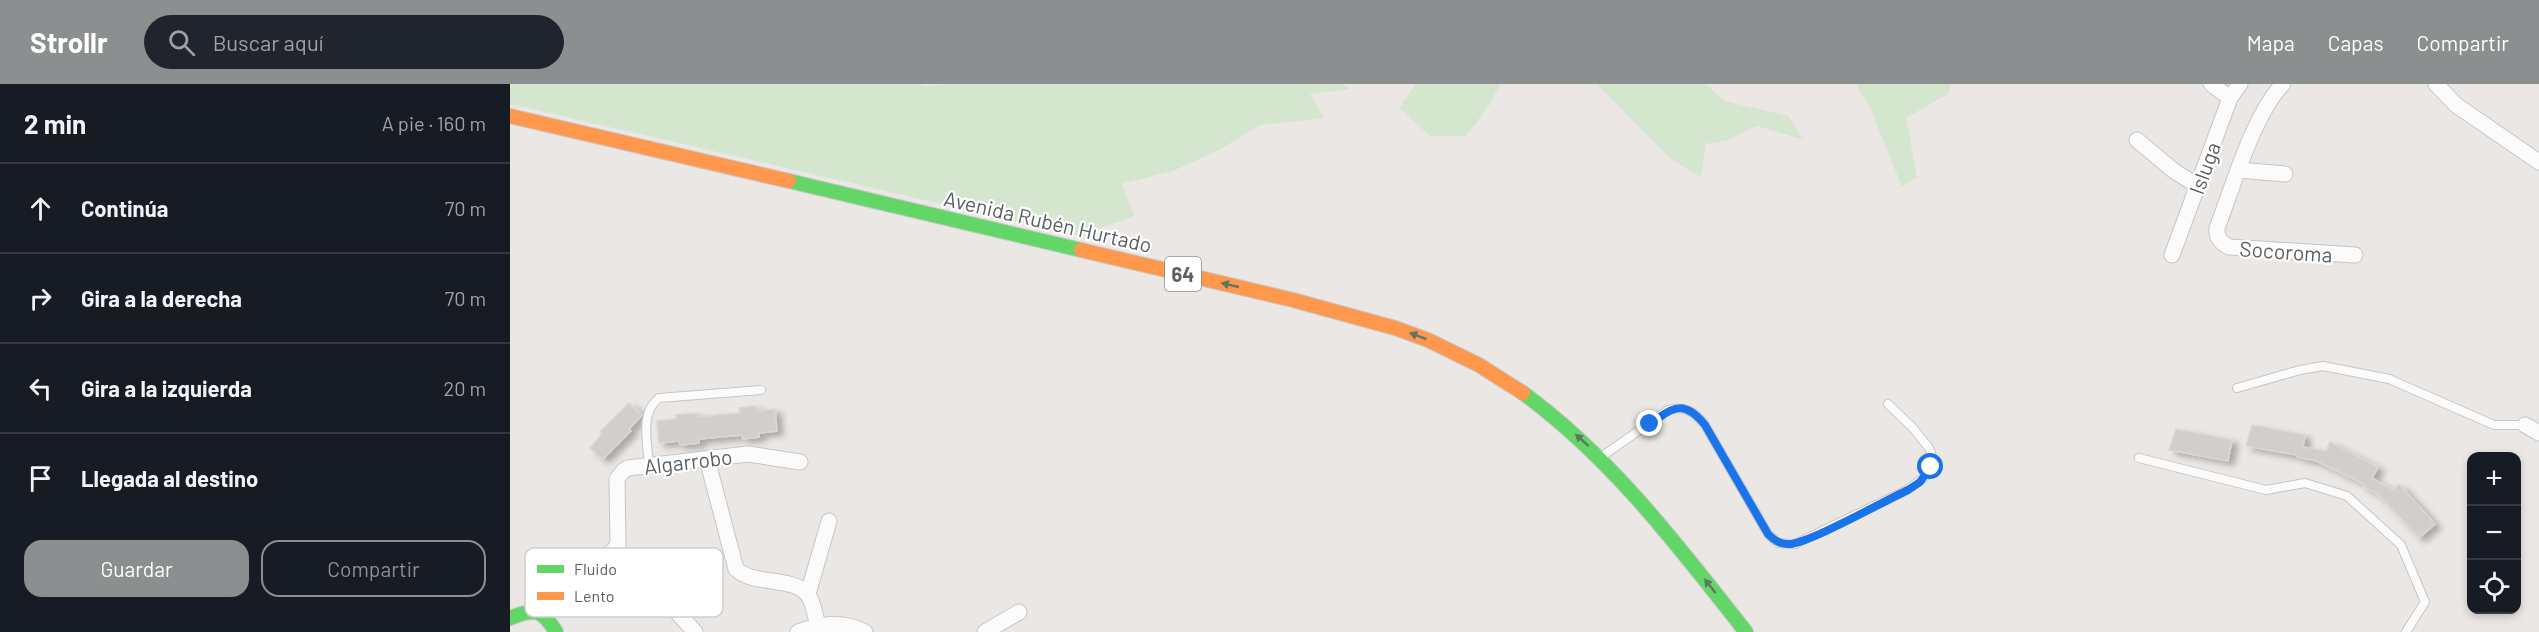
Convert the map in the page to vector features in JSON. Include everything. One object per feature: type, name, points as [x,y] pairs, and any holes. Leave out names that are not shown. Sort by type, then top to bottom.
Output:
[{"type":"main road","name":"Avenida Rubén Hurtado","points":[[510,116],[1293,300],[1396,328],[1442,346],[1503,380],[1561,422],[1601,457],[1640,499],[1746,632]]},
{"type":"main road","points":[[510,618],[525,611]]},
{"type":"main road","points":[[546,617],[556,632]]},
{"type":"street","points":[[2211,84],[2230,98]]},
{"type":"street","name":"Isluga","points":[[2172,255],[2230,98],[2240,84]]},
{"type":"street","name":"Isluga","points":[[2219,239],[2217,228],[2264,110],[2283,84]]},
{"type":"street","points":[[2436,84],[2456,105],[2539,162]]},
{"type":"street","points":[[2137,140],[2174,171],[2198,186]]},
{"type":"street","points":[[2240,170],[2285,174]]},
{"type":"street","name":"Socoroma","points":[[2219,239],[2229,247],[2355,255]]},
{"type":"street","points":[[2525,425],[2539,433]]},
{"type":"street","name":"Algarrobo","points":[[615,548],[618,544],[617,479],[628,468],[748,454],[800,462]]},
{"type":"street","points":[[707,459],[736,569],[742,574],[784,584],[808,594]]},
{"type":"street","points":[[818,625],[808,594],[829,521]]},
{"type":"street","points":[[985,632],[1019,612]]},
{"type":"street","points":[[681,617],[695,632]]},
{"type":"street","points":[[798,632],[818,625],[838,624],[865,632]]},
{"type":"lane","points":[[2236,388],[2323,366],[2389,379],[2494,425],[2525,425]]},
{"type":"lane","points":[[649,466],[646,418],[650,407],[659,398],[761,390]]},
{"type":"lane","points":[[1601,457],[1668,410],[1678,407],[1694,412],[1705,425],[1768,534],[1778,543],[1795,544],[1908,490],[1926,476],[1931,467],[1932,457],[1929,448],[1913,428],[1887,404]]},
{"type":"lane","points":[[2139,458],[2266,490],[2305,483],[2347,496],[2401,545],[2405,554],[2425,602],[2406,632]]},
{"type":"green space","points":[[510,84],[919,84],[927,86],[949,84],[1342,84],[1350,89],[1310,94],[1324,118],[1260,125],[1219,150],[1173,171],[1122,184],[1134,216],[1080,236],[510,104]]},
{"type":"green space","points":[[1414,84],[1500,84],[1490,104],[1466,136],[1430,136],[1399,108],[1415,86]]},
{"type":"green space","points":[[1597,84],[1705,84],[1725,101],[1788,116],[1804,140],[1757,126],[1727,140],[1706,144],[1701,177],[1672,160]]},
{"type":"green space","points":[[1856,84],[1951,84],[1948,94],[1906,118],[1917,177],[1902,187],[1871,110]]},
{"type":"building","points":[[629,403],[642,415],[629,429],[631,431],[603,459],[590,448],[602,434],[600,432]]},
{"type":"building","points":[[756,406],[757,411],[775,409],[777,431],[759,433],[759,437],[743,439],[742,435],[699,439],[699,443],[680,445],[679,441],[659,443],[657,421],[677,419],[676,415],[698,413],[698,417],[740,413],[739,408]]},
{"type":"building","points":[[2252,425],[2305,435],[2303,447],[2326,451],[2330,442],[2378,467],[2372,478],[2393,490],[2399,484],[2435,524],[2419,538],[2386,502],[2363,486],[2364,484],[2317,461],[2246,446]]},
{"type":"building","points":[[2176,429],[2232,440],[2228,461],[2169,450]]},
{"type":"traffic: fast","points":[[789,181],[1081,250]]},
{"type":"traffic: fast","points":[[1523,393],[1586,446],[1643,505],[1746,632]]},
{"type":"traffic: fast","points":[[510,618],[525,613]]},
{"type":"traffic: fast","points":[[544,617],[556,632]]},
{"type":"traffic: slow","points":[[510,116],[789,181]]},
{"type":"traffic: slow","points":[[1081,250],[1293,300],[1395,328],[1428,340],[1479,365],[1523,393]]},
{"type":"route","points":[[1650,424],[1668,410],[1678,407],[1694,412],[1705,425],[1768,534],[1773,540],[1786,545],[1807,539],[1908,490],[1926,476],[1931,467]]}]
